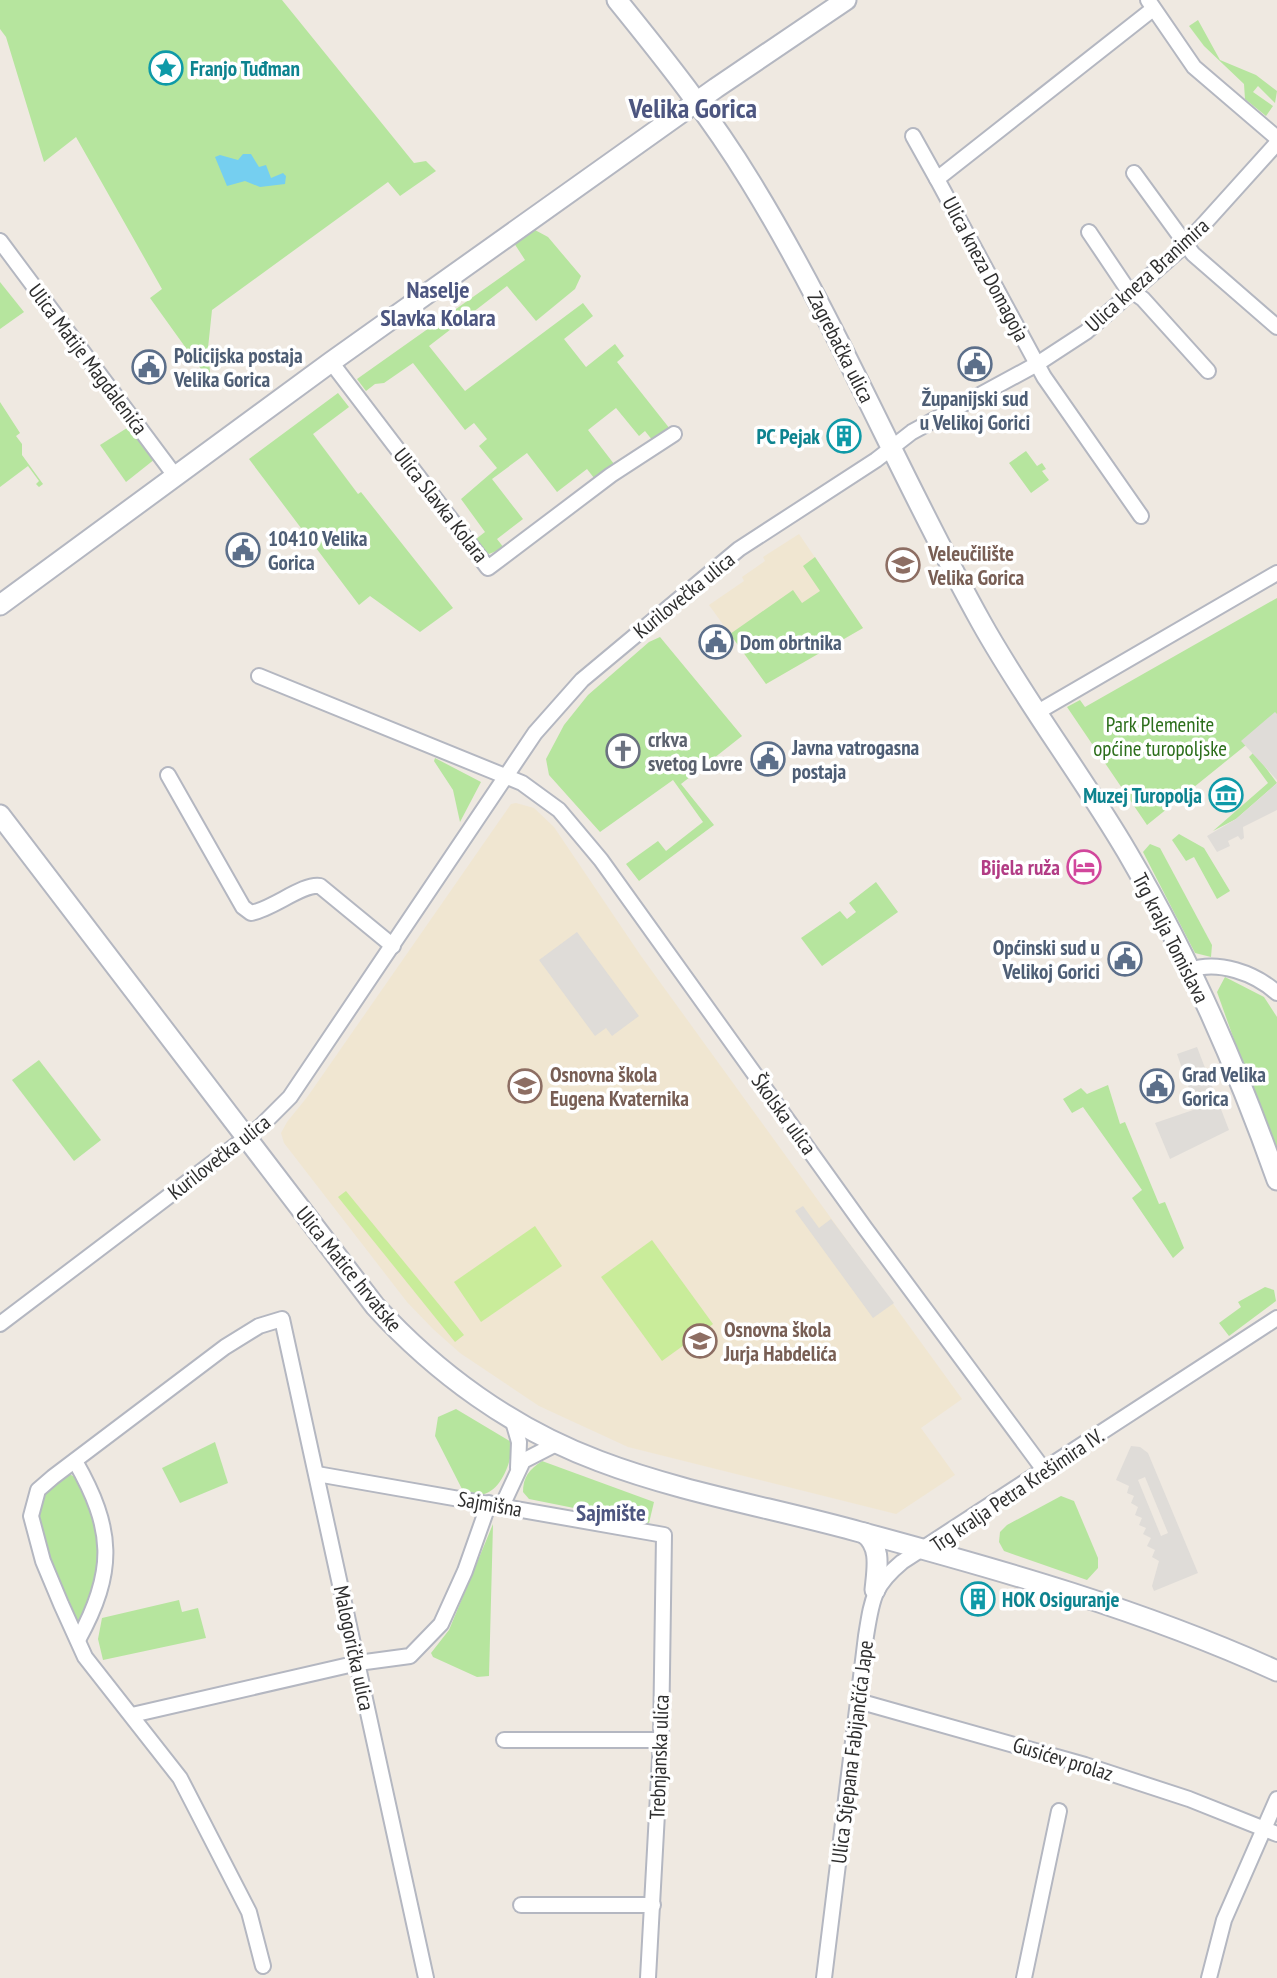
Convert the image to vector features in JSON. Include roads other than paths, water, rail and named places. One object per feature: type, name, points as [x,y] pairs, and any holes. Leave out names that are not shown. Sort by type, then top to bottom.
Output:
[{"type":"main road","name":"Zagrebačka ulica","points":[[617,0],[697,102],[752,183],[818,300],[941,551],[1036,713]]},
{"type":"main road","points":[[0,604],[331,362],[697,102],[846,0]]},
{"type":"main road","name":"Trg kralja Tomislava","points":[[1036,713],[1125,849],[1190,970],[1242,1086],[1277,1180]]},
{"type":"main road","name":"Ulica Matice hrvatske","points":[[0,815],[340,1262],[398,1332],[457,1382],[512,1418],[558,1443],[636,1475],[923,1550]]},
{"type":"main road","points":[[863,1533],[871,1538],[876,1549],[876,1590]]},
{"type":"main road","name":"Trg kralja Petra Krešimira IV.","points":[[923,1550],[1100,1602],[1185,1632],[1277,1671]]},
{"type":"street","points":[[1150,4],[1194,68],[1277,141]]},
{"type":"street","name":"Ulica kneza Domagoja","points":[[1141,516],[1037,364],[937,179],[1150,4]]},
{"type":"street","points":[[913,136],[937,179]]},
{"type":"street","name":"Ulica kneza Branimira","points":[[891,448],[912,432],[1037,364],[1086,332],[1133,294],[1185,246],[1277,141]]},
{"type":"street","points":[[1134,173],[1185,246],[1277,327]]},
{"type":"street","points":[[1089,232],[1133,294],[1143,299],[1208,371]]},
{"type":"street","name":"Ulica Matije Magdalenića","points":[[0,242],[176,477]]},
{"type":"street","name":"Ulica Slavka Kolara","points":[[331,362],[488,568],[611,475],[674,434]]},
{"type":"street","name":"Kurilovečka ulica","points":[[0,1324],[246,1137],[290,1097],[551,711],[582,680],[739,549],[891,448]]},
{"type":"street","points":[[1036,713],[1277,573]]},
{"type":"street","points":[[259,676],[508,775]]},
{"type":"street","points":[[168,775],[243,907],[251,914],[266,911],[307,887],[320,886],[393,946]]},
{"type":"street","name":"Školska ulica","points":[[508,775],[559,810],[601,860],[865,1228],[1044,1470]]},
{"type":"street","name":"Trg kralja Tomislava","points":[[1190,970],[1209,965],[1224,967],[1262,982],[1277,993]]},
{"type":"street","name":"Trg kralja Petra Krešimira IV.","points":[[923,1550],[1277,1318]]},
{"type":"street","name":"Malogorička ulica","points":[[75,1461],[225,1346],[259,1326],[282,1319],[426,1978]]},
{"type":"street","points":[[512,1418],[519,1442],[518,1468]]},
{"type":"street","points":[[132,1714],[358,1663],[411,1656],[432,1637],[441,1624],[496,1505],[518,1468],[528,1457],[558,1443]]},
{"type":"street","points":[[78,1640],[96,1606],[107,1558],[100,1512],[75,1461],[38,1490],[31,1516],[43,1561],[85,1657],[180,1778],[249,1912],[263,1966]]},
{"type":"street","name":"Sajmišna","points":[[317,1474],[664,1535]]},
{"type":"street","name":"Trebnjanska ulica","points":[[648,1978],[661,1740],[664,1535]]},
{"type":"street","points":[[876,1590],[890,1571],[923,1550]]},
{"type":"street","name":"Ulica Stjepana Fabijančića Jape","points":[[824,1978],[858,1701],[876,1590]]},
{"type":"street","name":"Gusićev prolaz","points":[[858,1701],[1085,1765],[1270,1831]]},
{"type":"street","points":[[504,1740],[661,1740]]},
{"type":"street","points":[[1209,1978],[1224,1920],[1270,1831],[1277,1799]]},
{"type":"street","points":[[1024,1978],[1059,1811]]},
{"type":"street","points":[[521,1905],[653,1905]]},
{"type":"water","points":[[243,154],[251,154],[259,167],[266,165],[271,178],[283,173],[286,176],[285,184],[260,187],[245,181],[227,186],[215,157],[220,155],[238,160]]},
{"type":"place","name":"Franjo Tuđman","points":[[166,68]]},
{"type":"place","name":"Županijski sud u Velikoj Gorici","points":[[975,364]]},
{"type":"place","name":"Policijska postaja Velika Gorica","points":[[149,367]]},
{"type":"place","name":"PC Pejak","points":[[844,436]]},
{"type":"place","name":"10410 Velika Gorica","points":[[243,550]]},
{"type":"place","name":"Veleučilište Velika Gorica","points":[[903,565]]},
{"type":"place","name":"Dom obrtnika","points":[[716,642]]},
{"type":"place","name":"crkva svetog Lovre","points":[[623,751]]},
{"type":"place","name":"Javna vatrogasna postaja","points":[[768,759]]},
{"type":"place","name":"Muzej Turopolja","points":[[1226,795]]},
{"type":"place","name":"Bijela ruža","points":[[1084,867]]},
{"type":"place","name":"Općinski sud u Velikoj Gorici","points":[[1125,959]]},
{"type":"place","name":"Osnovna škola Eugena Kvaternika","points":[[525,1086]]},
{"type":"place","name":"Grad Velika Gorica","points":[[1157,1086]]},
{"type":"place","name":"Osnovna škola Jurja Habdelića","points":[[700,1341]]},
{"type":"place","name":"HOK Osiguranje","points":[[978,1599]]},
{"type":"district","name":"Velika Gorica","points":[[693,107]]},
{"type":"district","name":"Naselje Slavka Kolara","points":[[438,303]]},
{"type":"district","name":"Sajmište","points":[[611,1512]]},
{"type":"park label","name":"Park Plemenite općine turopoljske","points":[[1160,736]]}]
